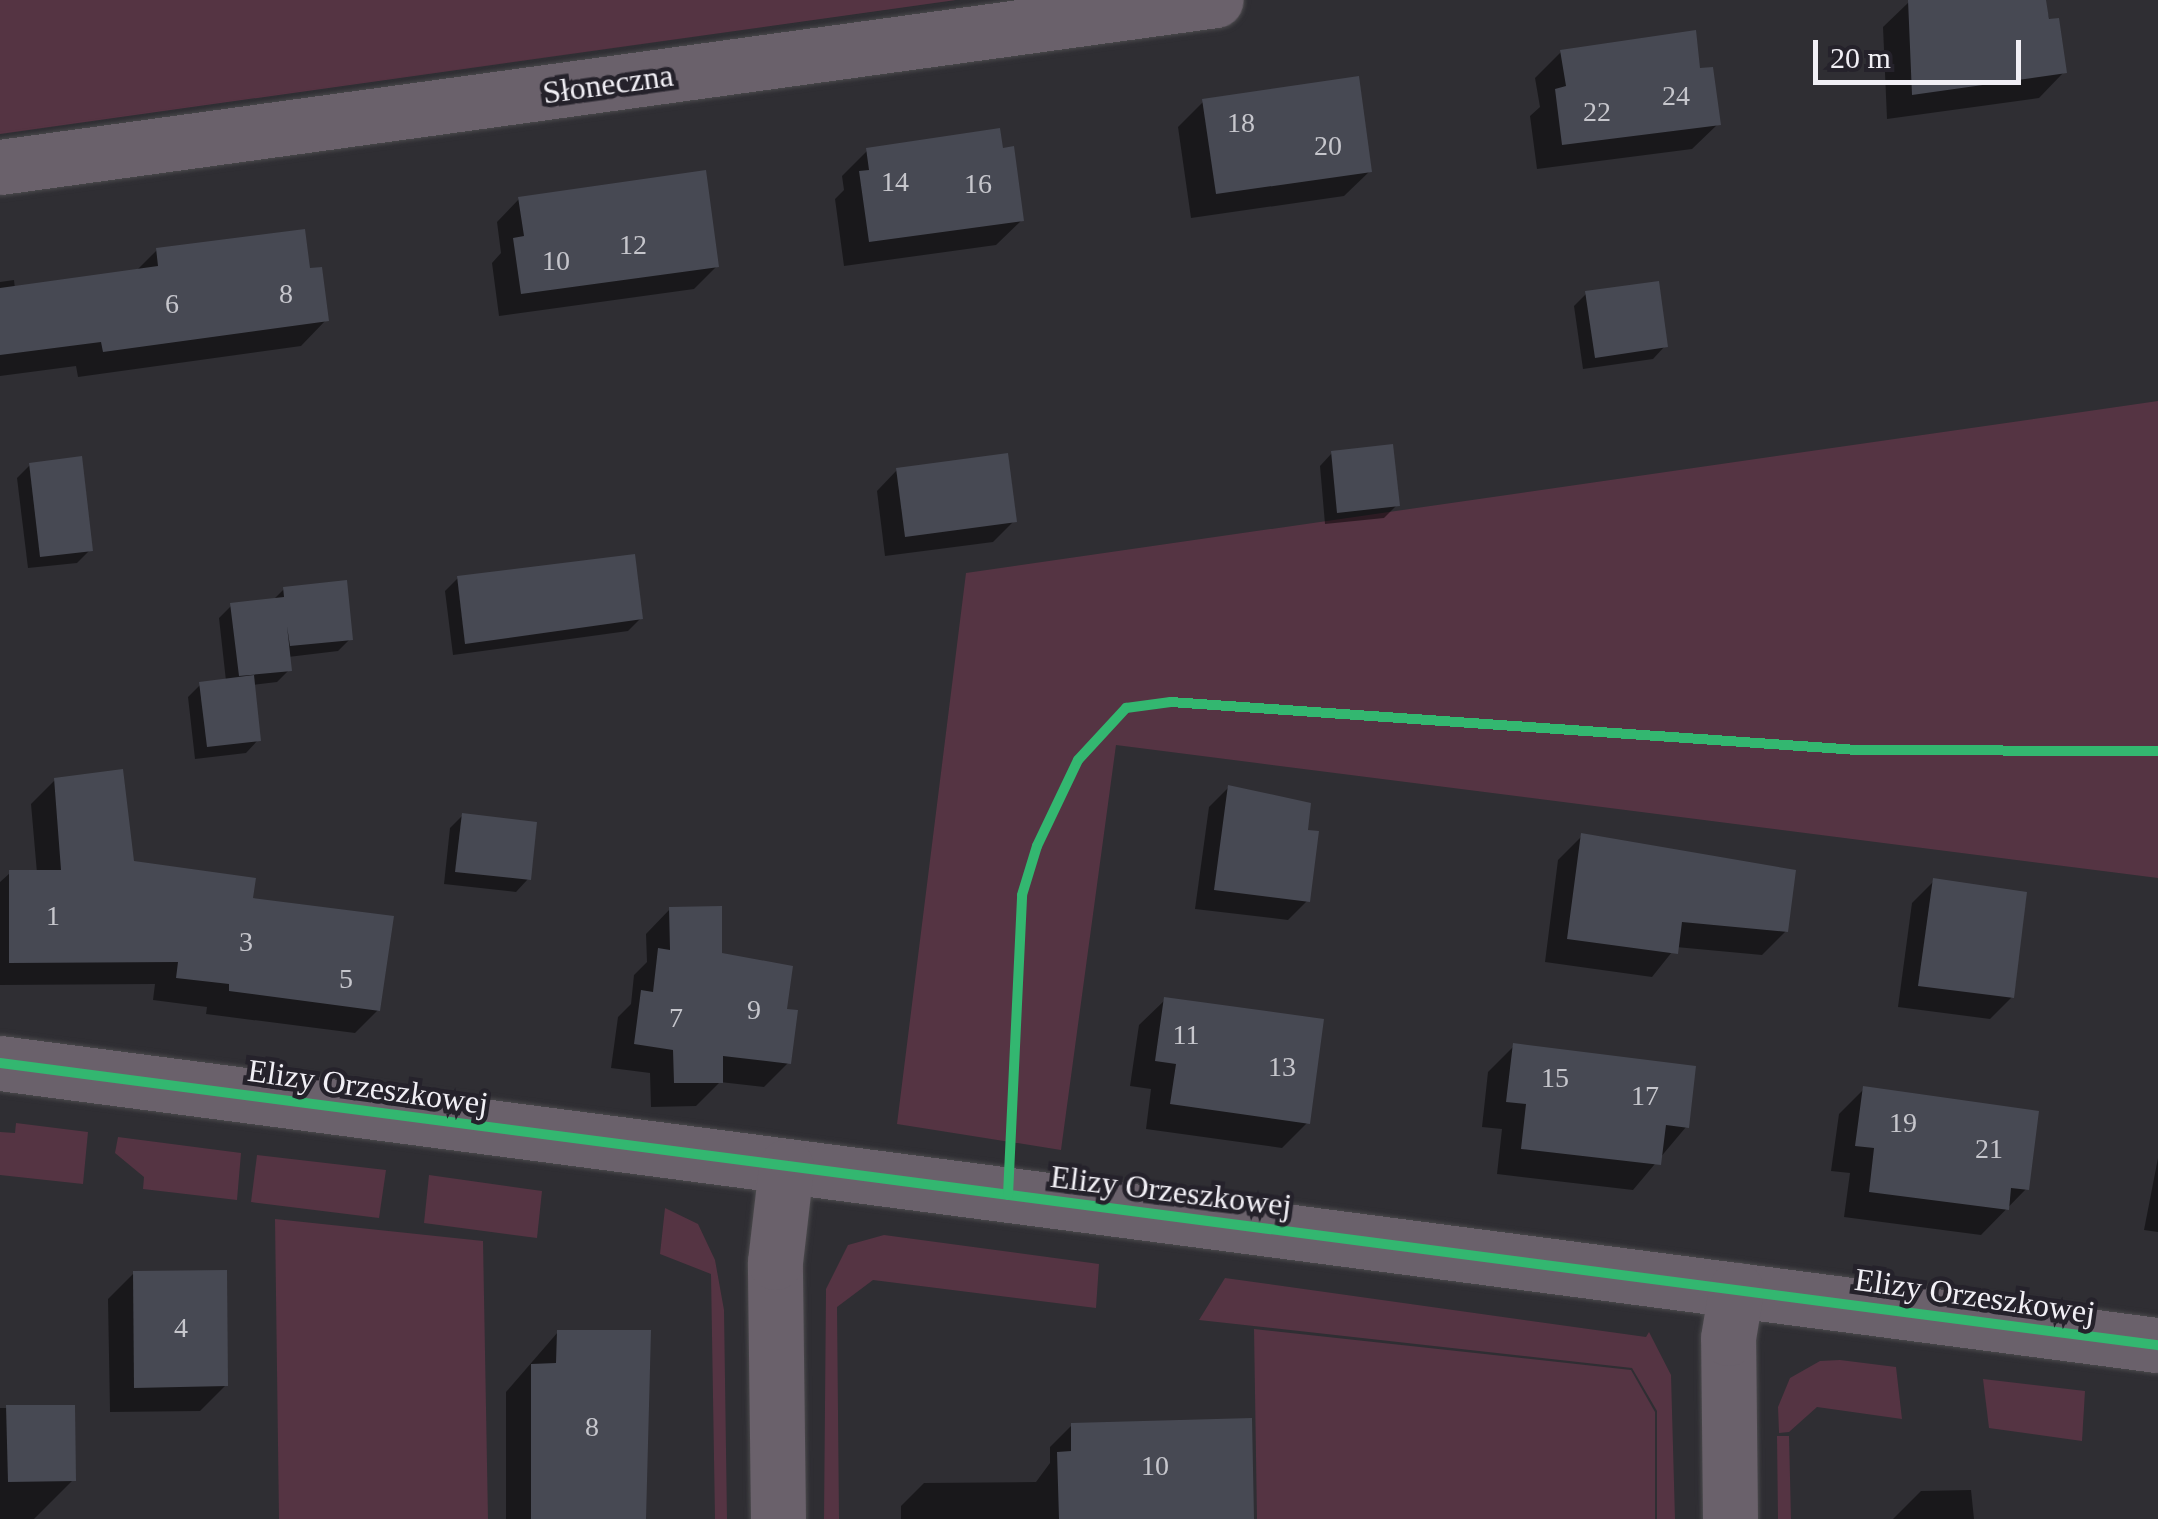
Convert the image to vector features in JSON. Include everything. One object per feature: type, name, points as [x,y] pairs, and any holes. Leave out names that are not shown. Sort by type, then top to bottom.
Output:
[{"type":"street","name":"Słoneczna","points":[[0,167],[1216,0]]},
{"type":"street","name":"Elizy Orzeszkowej","points":[[0,1063],[2158,1346]]},
{"type":"street","points":[[778,1519],[775,1262],[786,1167]]},
{"type":"street","points":[[1730,1519],[1728,1338],[1736,1290]]},
{"type":"shaded area","points":[[0,0],[956,0],[0,134]]},
{"type":"shaded area","points":[[2158,401],[2158,878],[1116,745],[1061,1150],[897,1124],[966,573]]},
{"type":"shaded area","points":[[16,1123],[88,1132],[83,1184],[0,1175],[0,1132],[15,1133]]},
{"type":"shaded area","points":[[118,1137],[241,1153],[237,1200],[143,1189],[144,1177],[115,1153]]},
{"type":"shaded area","points":[[257,1155],[386,1170],[379,1218],[251,1202]]},
{"type":"shaded area","points":[[429,1175],[542,1191],[537,1238],[424,1223]]},
{"type":"shaded area","points":[[665,1208],[698,1224],[715,1260],[724,1310],[727,1519],[715,1519],[711,1274],[660,1254]]},
{"type":"shaded area","points":[[275,1219],[483,1241],[488,1519],[279,1519]]},
{"type":"shaded area","points":[[884,1235],[1099,1264],[1096,1308],[873,1280],[837,1307],[839,1519],[824,1519],[826,1289],[848,1245]]},
{"type":"shaded area","points":[[1225,1278],[1646,1337],[1649,1332],[1671,1375],[1675,1519],[1657,1519],[1657,1411],[1632,1368],[1199,1320]]},
{"type":"shaded area","points":[[1254,1329],[1631,1370],[1655,1412],[1655,1519],[1257,1519]]},
{"type":"shaded area","points":[[1820,1361],[1896,1367],[1902,1419],[1817,1407],[1789,1432],[1779,1433],[1778,1407],[1790,1378]]},
{"type":"shaded area","points":[[1983,1379],[2085,1391],[2082,1441],[1989,1428]]},
{"type":"shaded area","points":[[1777,1436],[1789,1436],[1791,1519],[1778,1519]]},
{"type":"building","points":[[1908,0],[2046,0],[2049,19],[2059,18],[2067,73],[1912,95]]},
{"type":"building","points":[[1696,30],[1700,68],[1713,67],[1721,125],[1562,145],[1555,89],[1566,86],[1560,50]]},
{"type":"building","points":[[1359,76],[1372,172],[1216,194],[1202,99]]},
{"type":"building","points":[[1000,128],[1003,148],[1014,146],[1024,221],[869,242],[859,171],[869,170],[866,148]]},
{"type":"building","points":[[706,170],[719,267],[521,294],[513,238],[524,236],[518,197]]},
{"type":"building","points":[[305,229],[310,268],[322,267],[329,321],[103,352],[101,342],[0,355],[0,288],[158,266],[156,248]]},
{"type":"building","points":[[1659,281],[1668,347],[1595,358],[1585,291]]},
{"type":"building","points":[[1393,444],[1400,506],[1337,513],[1331,451]]},
{"type":"building","points":[[1008,453],[1017,522],[905,537],[896,468]]},
{"type":"building","points":[[82,456],[93,551],[40,557],[29,463]]},
{"type":"building","points":[[635,554],[643,619],[465,644],[457,576]]},
{"type":"building","points":[[347,580],[353,640],[290,646],[287,626],[292,671],[239,676],[230,603],[284,597],[283,587]]},
{"type":"building","points":[[254,675],[261,741],[207,747],[199,682]]},
{"type":"building","points":[[123,769],[134,861],[256,878],[253,898],[394,916],[380,1011],[229,991],[229,984],[176,978],[178,962],[9,963],[9,870],[61,870],[54,778]]},
{"type":"building","points":[[1228,785],[1311,803],[1308,830],[1319,831],[1310,902],[1214,890]]},
{"type":"building","points":[[462,813],[537,822],[531,880],[455,872]]},
{"type":"building","points":[[1581,833],[1796,870],[1788,932],[1682,922],[1678,954],[1567,939]]},
{"type":"building","points":[[1933,878],[2027,892],[2014,998],[1918,986]]},
{"type":"building","points":[[722,906],[722,953],[793,966],[787,1009],[798,1010],[791,1064],[723,1056],[723,1083],[674,1083],[673,1050],[634,1044],[641,990],[653,992],[658,948],[670,950],[669,907]]},
{"type":"building","points":[[1164,997],[1324,1019],[1310,1124],[1170,1104],[1176,1064],[1155,1061]]},
{"type":"building","points":[[1513,1043],[1696,1066],[1689,1128],[1666,1125],[1661,1165],[1521,1149],[1526,1104],[1506,1102]]},
{"type":"building","points":[[1863,1086],[2039,1111],[2029,1190],[2011,1188],[2009,1210],[1869,1192],[1874,1148],[1855,1146]]},
{"type":"building","points":[[227,1270],[228,1386],[134,1388],[133,1271]]},
{"type":"building","points":[[557,1330],[651,1330],[646,1519],[531,1519],[531,1364],[556,1363]]},
{"type":"building","points":[[6,1405],[75,1405],[76,1481],[8,1482]]},
{"type":"building","points":[[1252,1418],[1254,1519],[1059,1519],[1057,1452],[1071,1451],[1071,1423]]},
{"type":"cycle path","points":[[1008,1195],[1022,895],[1037,846],[1078,760],[1126,708],[1171,702],[1858,750],[2158,751]]},
{"type":"cycle path","points":[[0,1063],[2158,1345]]}]
